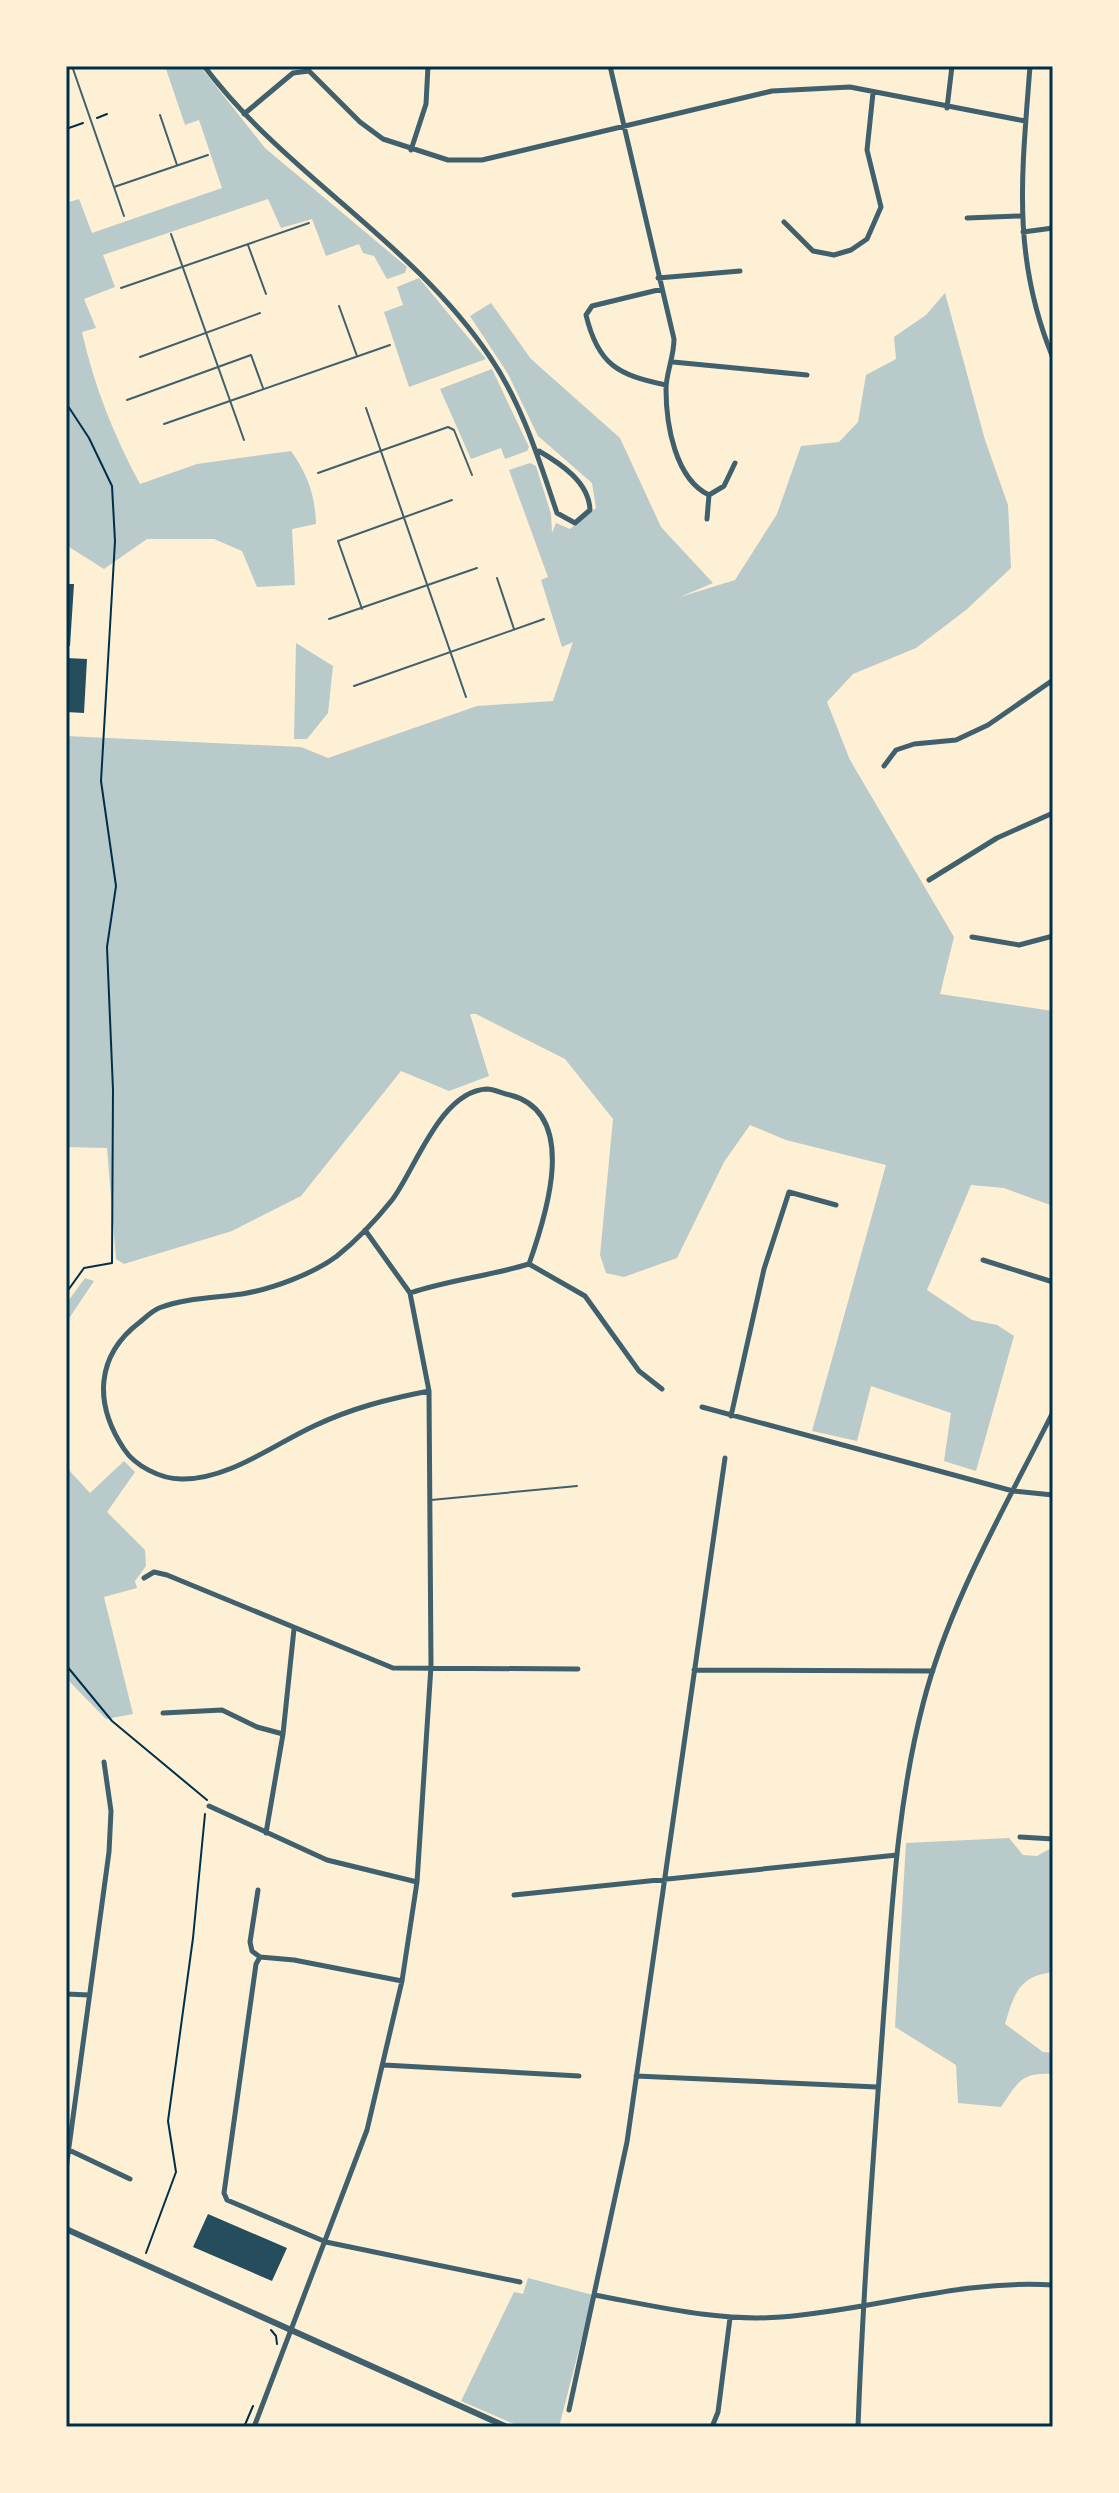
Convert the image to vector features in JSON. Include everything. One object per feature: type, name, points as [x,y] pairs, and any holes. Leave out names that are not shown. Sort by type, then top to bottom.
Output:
[{"type":"street","points":[[204,66],[244,114],[285,155],[421,273],[491,358],[539,451],[557,513],[575,523],[590,510],[589,499],[562,465],[539,451]]},
{"type":"street","points":[[411,150],[426,104],[428,66]]},
{"type":"street","points":[[610,66],[674,339],[673,362],[666,385],[668,415],[685,474],[697,489],[709,495]]},
{"type":"street","points":[[947,108],[952,66]]},
{"type":"street","points":[[1030,66],[1020,216],[1031,294],[1053,358]]},
{"type":"street","points":[[244,114],[293,73],[308,68],[360,122],[383,139],[448,160],[477,160],[772,91],[850,87],[1025,121]]},
{"type":"street","points":[[784,222],[813,251],[834,255],[851,250],[867,239],[881,207],[867,150],[873,93]]},
{"type":"street","points":[[967,218],[1020,216]]},
{"type":"street","points":[[1023,232],[1053,228]]},
{"type":"street","points":[[658,278],[740,271]]},
{"type":"street","points":[[662,289],[592,306],[586,315],[590,331],[608,364],[625,375],[666,385]]},
{"type":"street","points":[[673,362],[807,375]]},
{"type":"street","points":[[709,495],[724,486],[735,463]]},
{"type":"street","points":[[707,519],[709,495]]},
{"type":"street","points":[[884,766],[896,750],[914,744],[956,740],[988,725],[1053,680]]},
{"type":"street","points":[[929,880],[997,838],[1053,813]]},
{"type":"street","points":[[972,937],[1019,945],[1053,936]]},
{"type":"street","points":[[429,1391],[369,1403],[218,1474],[180,1479],[151,1472],[126,1452],[109,1419],[102,1388],[109,1354],[130,1329],[157,1309],[247,1293],[292,1279],[334,1258],[365,1230],[393,1198],[429,1135],[453,1105],[485,1089],[518,1097],[543,1113],[552,1136],[551,1171],[539,1235],[529,1264]]},
{"type":"street","points":[[731,1416],[761,1280],[789,1192],[836,1205]]},
{"type":"street","points":[[254,2427],[367,2130],[402,1981],[417,1882],[431,1666],[429,1391],[410,1293],[365,1230]]},
{"type":"street","points":[[983,1260],[1053,1282]]},
{"type":"street","points":[[410,1293],[442,1282],[498,1274],[529,1264],[585,1296],[639,1371],[662,1389]]},
{"type":"street","points":[[702,1407],[1013,1491],[1053,1495]]},
{"type":"street","points":[[858,2427],[862,2309],[877,2087],[897,1855],[908,1774],[933,1671],[953,1617],[1053,1412]]},
{"type":"street","points":[[569,2410],[627,2142],[725,1458]]},
{"type":"street","points":[[144,1578],[154,1572],[167,1575],[393,1668],[578,1669]]},
{"type":"street","points":[[266,1833],[283,1734],[294,1629]]},
{"type":"street","points":[[694,1670],[933,1671]]},
{"type":"street","points":[[163,1713],[222,1710],[257,1727],[283,1734]]},
{"type":"street","points":[[66,2169],[111,1811],[104,1762]]},
{"type":"street","points":[[209,1806],[327,1860],[417,1882]]},
{"type":"street","points":[[1020,1837],[1053,1839]]},
{"type":"street","points":[[514,1895],[897,1855]]},
{"type":"street","points":[[258,1890],[250,1942],[252,1951],[260,1957],[294,1960],[402,1981]]},
{"type":"street","points":[[260,1957],[256,1964],[224,2193],[227,2200],[326,2242],[520,2282]]},
{"type":"street","points":[[66,1994],[89,1995]]},
{"type":"street","points":[[384,2065],[579,2076]]},
{"type":"street","points":[[636,2076],[877,2087]]},
{"type":"street","points":[[69,2150],[130,2179]]},
{"type":"street","points":[[66,2229],[507,2427]]},
{"type":"street","points":[[594,2295],[730,2318],[778,2318],[862,2309],[982,2284],[1053,2285]]},
{"type":"street","points":[[712,2427],[718,2412],[730,2318]]},
{"type":"street","points":[[1032,2427],[1053,2427]]},
{"type":"lane","points":[[72,66],[124,216]]},
{"type":"lane","points":[[160,115],[177,165]]},
{"type":"lane","points":[[114,187],[208,155]]},
{"type":"lane","points":[[121,288],[309,223]]},
{"type":"lane","points":[[171,234],[244,440]]},
{"type":"lane","points":[[247,244],[266,294]]},
{"type":"lane","points":[[339,306],[357,356]]},
{"type":"lane","points":[[140,357],[260,313]]},
{"type":"lane","points":[[164,424],[390,345]]},
{"type":"lane","points":[[127,400],[251,355],[263,388]]},
{"type":"lane","points":[[366,408],[466,697]]},
{"type":"lane","points":[[318,473],[448,427],[454,430],[472,475]]},
{"type":"lane","points":[[362,609],[338,541],[452,500]]},
{"type":"lane","points":[[329,619],[477,568]]},
{"type":"lane","points":[[497,578],[514,630]]},
{"type":"lane","points":[[354,686],[544,619]]},
{"type":"lane","points":[[430,1500],[577,1486]]},
{"type":"path","points":[[66,403],[89,438],[112,486],[113,605],[101,781],[116,886],[107,947],[112,1064],[112,1263],[84,1268],[66,1293]]},
{"type":"path","points":[[66,1665],[112,1721],[207,1800],[193,1938],[168,2121],[176,2172],[146,2253]]},
{"type":"path","points":[[271,2330],[277,2342],[274,2357]]},
{"type":"path","points":[[244,2427],[256,2399]]},
{"type":"shaded area","points":[[165,66],[200,66],[265,148],[407,267],[405,273],[387,279],[374,256],[363,253],[359,244],[326,256],[312,219],[281,228],[268,199],[103,255],[115,287],[84,299],[96,328],[82,332],[92,372],[113,429],[140,484],[197,464],[291,451],[310,486],[316,524],[292,529],[295,585],[257,587],[242,551],[214,539],[147,539],[104,569],[66,545],[66,203],[79,199],[92,233],[222,188],[199,120],[185,125]]},
{"type":"shaded area","points":[[419,278],[486,359],[409,387],[384,312],[403,305],[397,287]]},
{"type":"shaded area","points":[[945,293],[985,440],[1008,505],[1011,568],[966,610],[916,648],[853,674],[827,702],[850,760],[954,937],[940,994],[1053,1011],[1053,1206],[1004,1188],[971,1185],[927,1290],[972,1320],[997,1325],[1014,1336],[976,1471],[944,1461],[951,1413],[871,1386],[857,1441],[812,1431],[886,1165],[786,1140],[750,1125],[724,1162],[677,1258],[624,1277],[606,1273],[600,1255],[613,1119],[565,1059],[476,1014],[470,1014],[489,1076],[449,1091],[401,1071],[301,1196],[232,1231],[124,1264],[116,1259],[107,1148],[66,1147],[66,736],[301,747],[328,758],[477,706],[553,701],[573,642],[562,647],[541,580],[548,577],[509,470],[530,463],[536,466],[551,514],[552,533],[556,523],[570,529],[596,508],[592,483],[538,436],[508,374],[470,316],[491,303],[531,359],[620,438],[661,527],[713,583],[680,597],[735,580],[777,514],[801,446],[839,442],[858,422],[866,375],[896,359],[894,337],[926,315]]},
{"type":"shaded area","points":[[492,369],[529,447],[527,451],[505,459],[501,448],[471,459],[440,389]]},
{"type":"shaded area","points":[[296,643],[333,666],[328,713],[307,739],[294,739]]},
{"type":"shaded area","points":[[85,1278],[94,1281],[66,1323],[66,1304]]},
{"type":"shaded area","points":[[124,1461],[135,1472],[107,1512],[145,1550],[146,1566],[135,1581],[137,1588],[104,1597],[133,1714],[106,1719],[66,1678],[66,1467],[90,1493]]},
{"type":"shaded area","points":[[1009,1838],[1023,1855],[1037,1856],[1053,1847],[1053,1972],[1025,1982],[1015,1995],[1005,2024],[1043,2052],[1053,2053],[1053,2074],[1034,2075],[1021,2080],[1001,2107],[958,2103],[956,2065],[895,2027],[906,1843]]},
{"type":"shaded area","points":[[528,2278],[593,2295],[559,2427],[521,2427],[461,2401],[514,2292],[523,2294]]},
{"type":"building","points":[[66,584],[74,584],[70,646],[66,645]]},
{"type":"building","points":[[66,658],[87,659],[84,713],[66,712]]},
{"type":"building","points":[[208,2214],[287,2248],[272,2281],[193,2247]]}]
